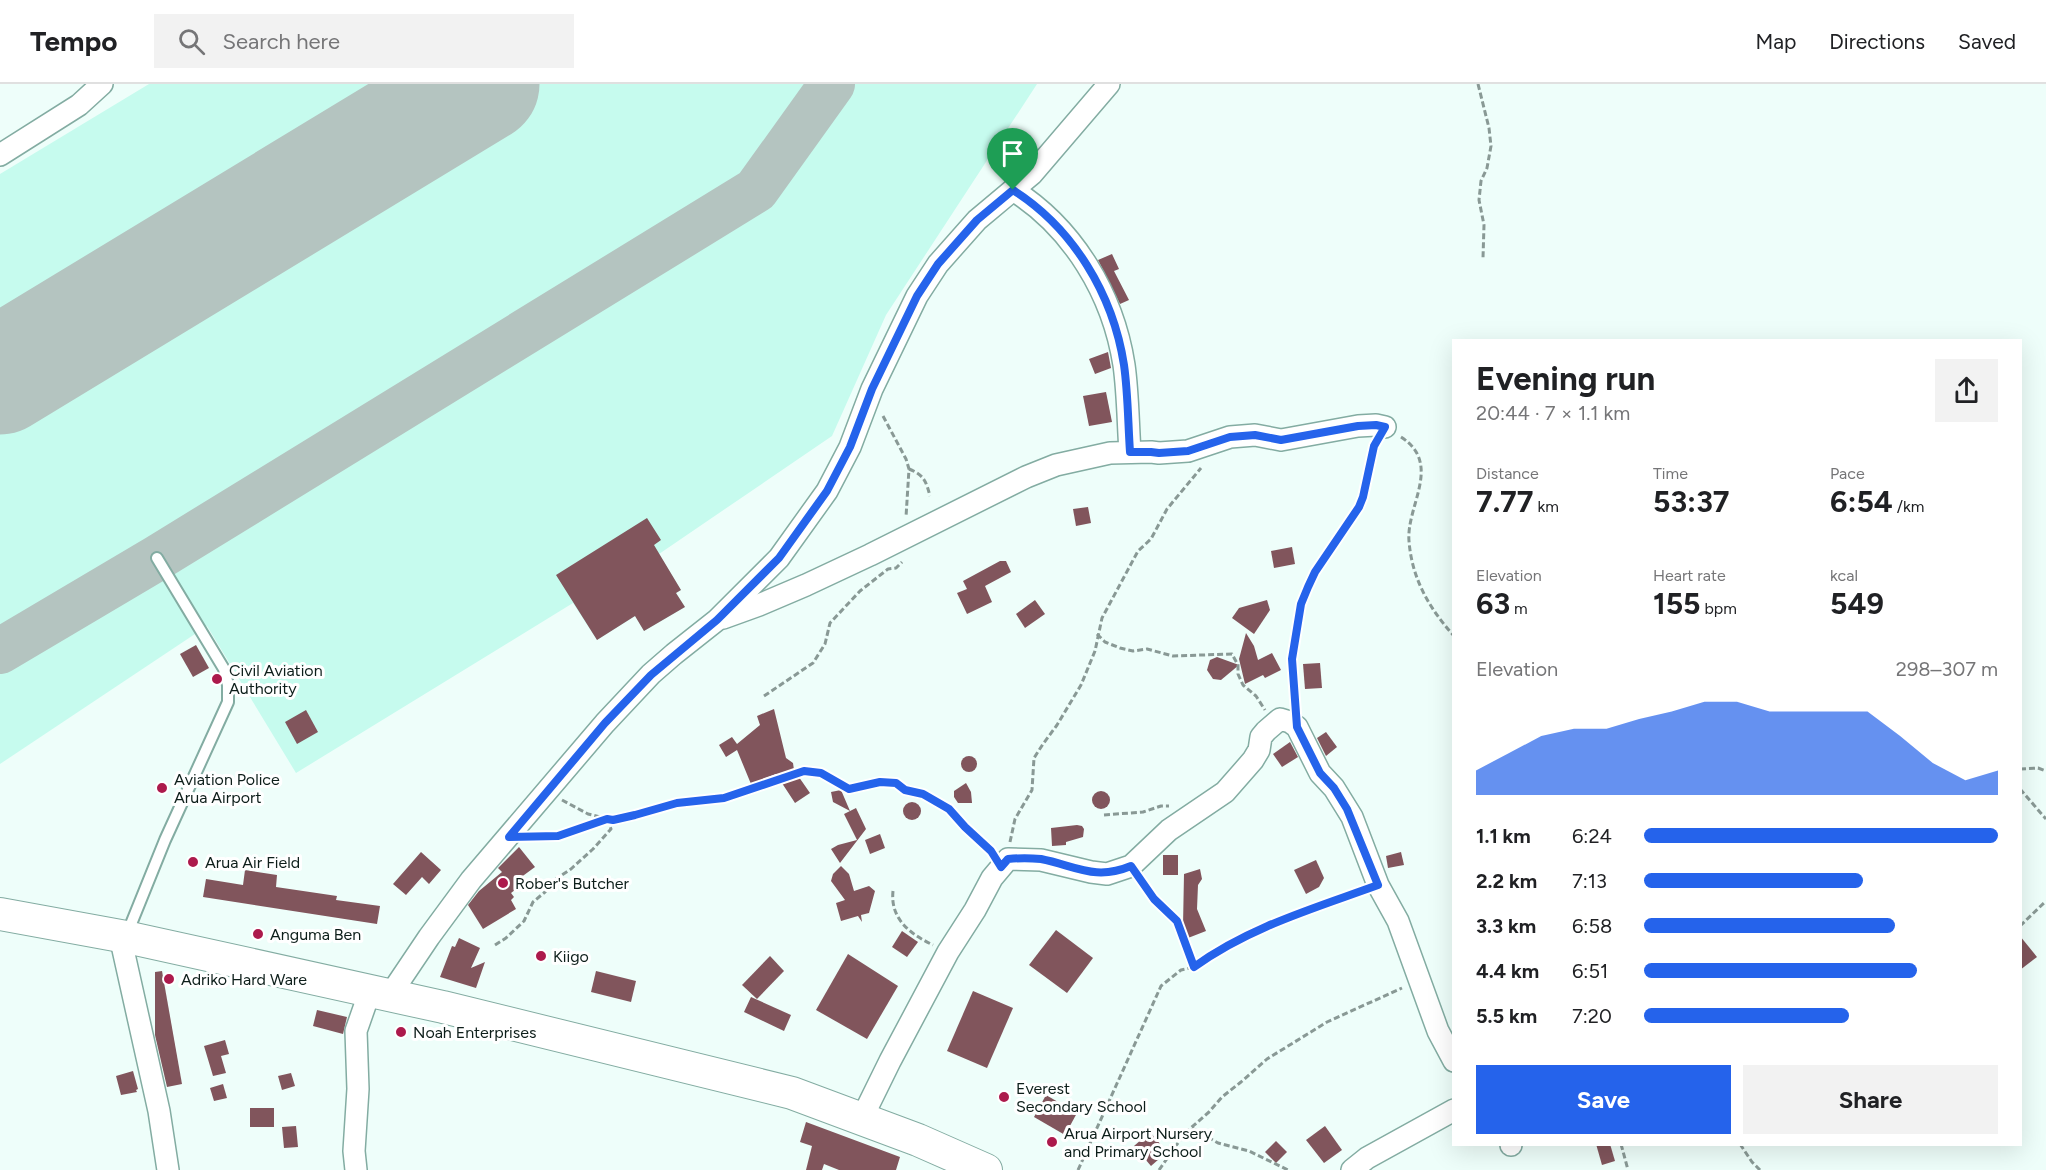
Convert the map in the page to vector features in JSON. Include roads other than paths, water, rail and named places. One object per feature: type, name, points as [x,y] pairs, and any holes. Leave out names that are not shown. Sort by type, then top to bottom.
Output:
[{"type":"main road","points":[[0,914],[123,937],[380,993],[792,1093],[918,1140],[986,1170]]},
{"type":"street","points":[[0,155],[79,105],[102,84]]},
{"type":"street","points":[[356,1170],[354,1151],[358,1089],[356,1031],[380,993],[429,937],[471,880],[605,723],[651,675],[717,620],[779,558],[827,491],[850,447],[872,389],[917,296],[938,264],[977,220],[1032,174],[1108,84]]},
{"type":"street","points":[[1013,190],[1032,202],[1047,216],[1078,251],[1101,290],[1117,334],[1124,365],[1130,452]]},
{"type":"street","points":[[717,620],[800,588],[1026,477],[1056,465],[1110,453],[1188,451],[1230,437],[1255,435],[1281,440],[1358,426],[1385,427]]},
{"type":"street","points":[[861,1118],[948,952],[992,878],[1005,863],[1041,860],[1107,874],[1131,866],[1169,830],[1226,792],[1253,760],[1259,750],[1261,737],[1273,723],[1280,719],[1297,727],[1320,773],[1334,788],[1347,809],[1378,885],[1398,921],[1437,1031],[1452,1057]]},
{"type":"street","points":[[123,937],[159,1111],[168,1170]]},
{"type":"street","points":[[1352,1170],[1367,1158],[1452,1111]]},
{"type":"lane","points":[[123,937],[228,702],[228,686],[224,669],[157,558]]},
{"type":"place","name":"Civil Aviation Authority","points":[[217,679]]},
{"type":"place","name":"Aviation Police Arua Airport","points":[[162,788]]},
{"type":"place","name":"Arua Air Field","points":[[193,862]]},
{"type":"place","name":"Rober's Butcher","points":[[503,883]]},
{"type":"place","name":"Anguma Ben","points":[[258,934]]},
{"type":"place","name":"Kiigo","points":[[541,956]]},
{"type":"place","name":"Adriko Hard Ware","points":[[169,979]]},
{"type":"place","name":"Noah Enterprises","points":[[401,1032]]},
{"type":"place","name":"Everest Secondary School","points":[[1004,1097]]},
{"type":"place","name":"Arua Airport Nursery and Primary School","points":[[1052,1142]]}]
